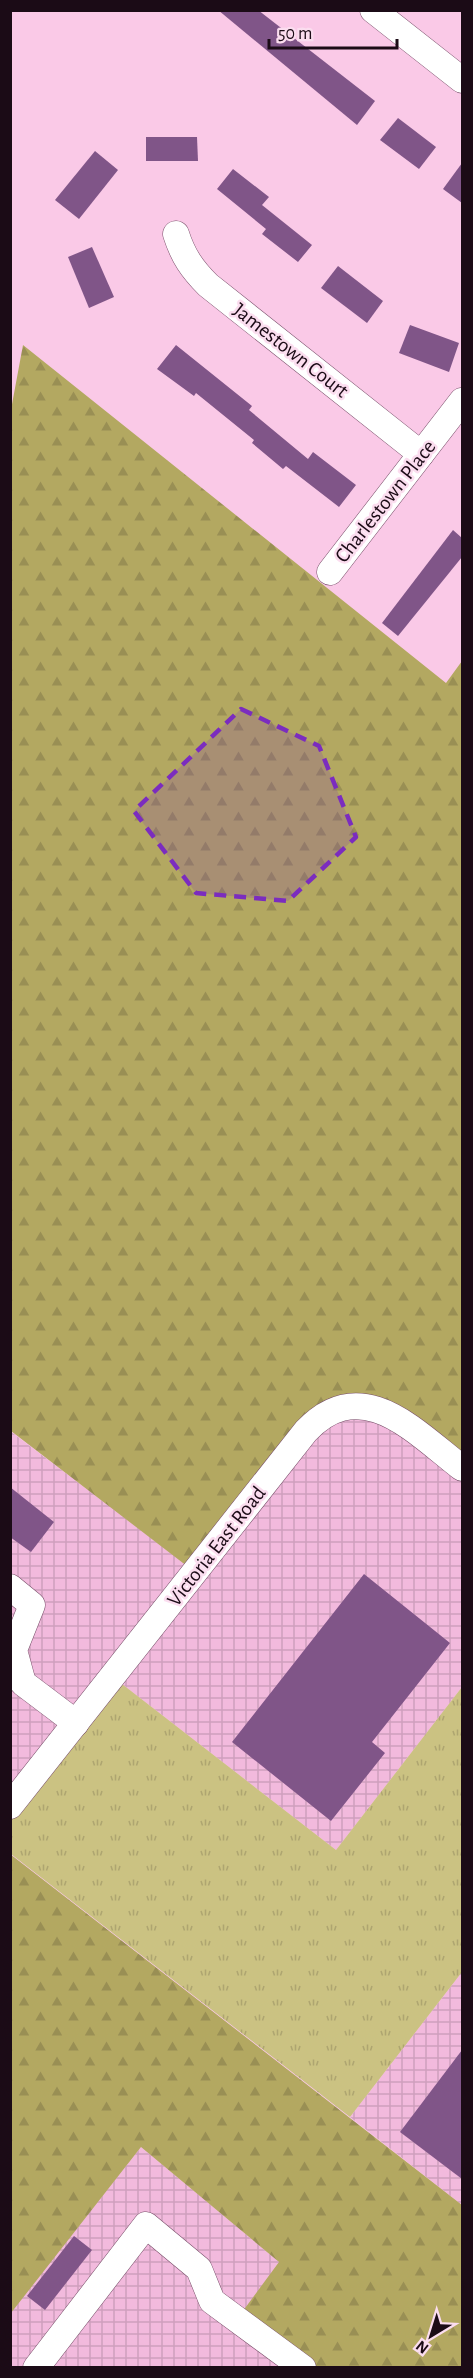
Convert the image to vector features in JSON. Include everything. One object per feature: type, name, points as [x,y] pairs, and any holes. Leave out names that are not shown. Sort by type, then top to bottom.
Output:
[{"type":"street","points":[[374,10],[460,74]]},
{"type":"street","name":"Jamestown Court","points":[[176,234],[182,255],[190,267],[208,285],[421,454]]},
{"type":"street","name":"Charlestown Place","points":[[330,572],[462,401]]},
{"type":"street","name":"Victoria East Road","points":[[10,1806],[306,1431],[327,1414],[356,1405],[383,1411],[462,1468]]},
{"type":"street","points":[[10,1587],[32,1605],[14,1650],[23,1683],[76,1723]]},
{"type":"street","points":[[36,2367],[146,2224],[199,2269],[212,2301],[303,2367]]},
{"type":"highlighted area","points":[[241,709],[319,746],[356,837],[288,901],[196,893],[134,811]]},
{"type":"shaded area","points":[[356,1405],[462,1468],[462,1687],[336,1850],[113,1677],[11,1806],[10,1431],[196,1572],[306,1431]]},
{"type":"shaded area","points":[[462,1972],[462,2205],[350,2117]]},
{"type":"shaded area","points":[[141,2147],[279,2262],[303,2367],[11,2367],[10,2313]]},
{"type":"green space","points":[[23,345],[446,683],[462,661],[462,1468],[403,1422],[342,1407],[196,1573],[11,1431],[10,415]]},
{"type":"green space","points":[[113,1677],[336,1850],[462,1687],[462,1972],[350,2117],[11,1854],[10,1806]]},
{"type":"green space","points":[[10,1854],[462,2205],[462,2367],[303,2367],[237,2319],[279,2262],[141,2147],[11,2313]]},
{"type":"building","points":[[218,10],[258,10],[375,101],[357,125]]},
{"type":"building","points":[[398,118],[436,147],[419,169],[380,140]]},
{"type":"building","points":[[146,137],[197,137],[198,161],[146,161]]},
{"type":"building","points":[[95,151],[118,170],[79,219],[55,200]]},
{"type":"building","points":[[462,163],[462,203],[443,189]]},
{"type":"building","points":[[233,169],[269,197],[262,205],[312,245],[298,262],[262,234],[266,229],[217,189]]},
{"type":"building","points":[[92,247],[114,297],[89,308],[68,257]]},
{"type":"building","points":[[338,266],[383,301],[367,323],[321,288]]},
{"type":"building","points":[[410,325],[459,343],[449,372],[399,353]]},
{"type":"building","points":[[176,345],[252,406],[249,410],[308,459],[313,452],[356,485],[339,507],[286,466],[283,469],[252,443],[254,440],[196,393],[194,396],[157,369]]},
{"type":"building","points":[[453,530],[462,538],[462,557],[398,636],[382,623]]},
{"type":"building","points":[[10,1487],[54,1522],[31,1552],[10,1537]]},
{"type":"building","points":[[364,1574],[450,1643],[372,1742],[385,1753],[331,1821],[232,1742]]},
{"type":"building","points":[[462,2050],[462,2179],[400,2132]]},
{"type":"building","points":[[74,2236],[92,2250],[45,2310],[27,2296]]}]
